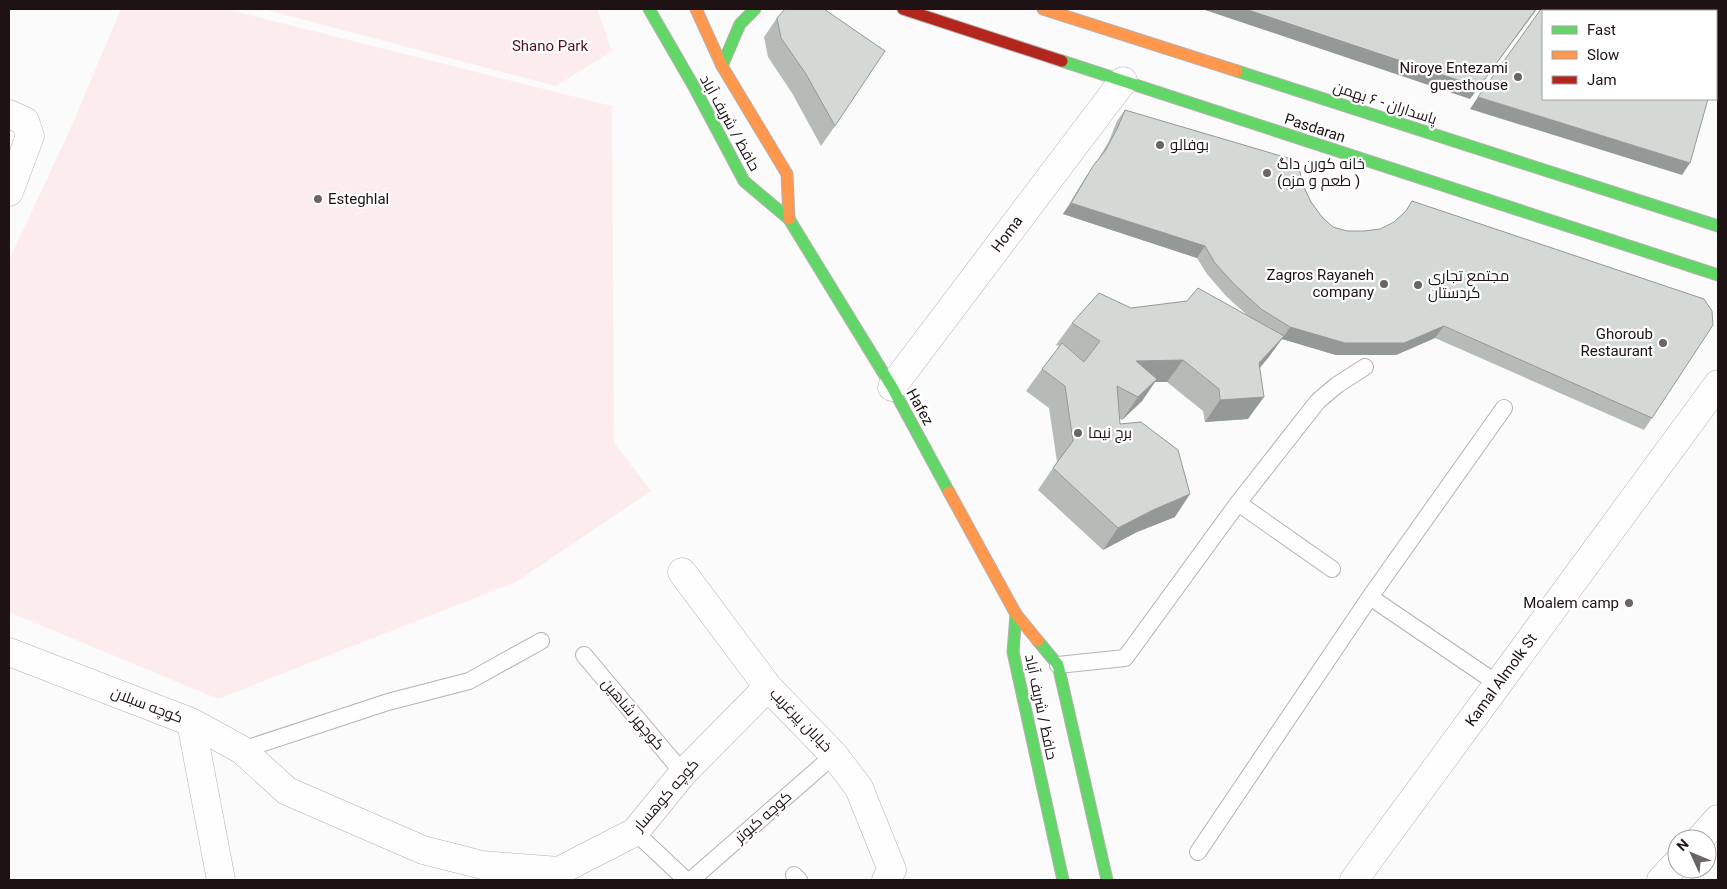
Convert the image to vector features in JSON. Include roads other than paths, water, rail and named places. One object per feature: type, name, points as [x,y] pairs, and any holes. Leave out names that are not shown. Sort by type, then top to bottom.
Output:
[{"type":"main road","name":"حافظ / شریف آباد","points":[[649,9],[744,181],[789,219]]},
{"type":"main road","name":"حافظ / شریف آباد","points":[[696,9],[722,66],[787,174],[789,219]]},
{"type":"main road","points":[[722,66],[740,24],[755,9]]},
{"type":"main road","name":"Pasdaran","points":[[903,9],[1718,275]]},
{"type":"main road","name":"پاسداران - ۶ بهمن","points":[[1043,9],[1718,226]]},
{"type":"main road","name":"Hafez","points":[[789,219],[892,387],[1016,614]]},
{"type":"main road","name":"حافظ / شریف آباد","points":[[1016,614],[1058,665],[1107,880]]},
{"type":"main road","name":"حافظ / شریف آباد","points":[[1016,614],[1013,652],[1063,880]]},
{"type":"street","name":"Homa","points":[[892,387],[1123,81]]},
{"type":"street","points":[[9,114],[25,121],[30,136],[9,192]]},
{"type":"street","name":"Kamal Almolk St","points":[[1354,880],[1718,384]]},
{"type":"street","name":"خیابان پیرغریب","points":[[682,572],[768,687],[834,755],[859,788],[892,870],[886,880]]},
{"type":"street","name":"کوچه سبلان","points":[[9,652],[191,722],[221,880]]},
{"type":"street","name":"کوچه کوهسار","points":[[191,722],[242,750],[287,790],[423,850],[482,866],[559,870],[635,832],[683,773],[768,687]]},
{"type":"lane","points":[[1058,665],[1125,658],[1238,502],[1318,401],[1337,385],[1366,367]]},
{"type":"lane","points":[[1198,852],[1370,597],[1504,408]]},
{"type":"lane","points":[[1238,502],[1332,569]]},
{"type":"lane","points":[[1370,597],[1498,684]]},
{"type":"lane","points":[[242,750],[388,702],[469,682],[541,641]]},
{"type":"lane","name":"کوچهر شاهین","points":[[584,655],[683,773]]},
{"type":"lane","name":"کوچه کبوتر","points":[[692,880],[834,755]]},
{"type":"lane","points":[[635,832],[686,880]]},
{"type":"place","name":"Niroye Entezami guesthouse","points":[[1518,77]]},
{"type":"place","name":"بوفالو","points":[[1160,145]]},
{"type":"place","name":"خانه کورن داگ (طعم و مزه )","points":[[1267,173]]},
{"type":"place","name":"Esteghlal","points":[[318,199]]},
{"type":"place","name":"Zagros Rayaneh company","points":[[1384,284]]},
{"type":"place","name":"مجتمع تجاری کردستان","points":[[1418,285]]},
{"type":"place","name":"Ghoroub Restaurant","points":[[1663,343]]},
{"type":"place","name":"برج نیما","points":[[1078,433]]},
{"type":"place","name":"Moalem camp","points":[[1629,603]]},
{"type":"park label","name":"Shano Park","points":[[550,46]]}]
